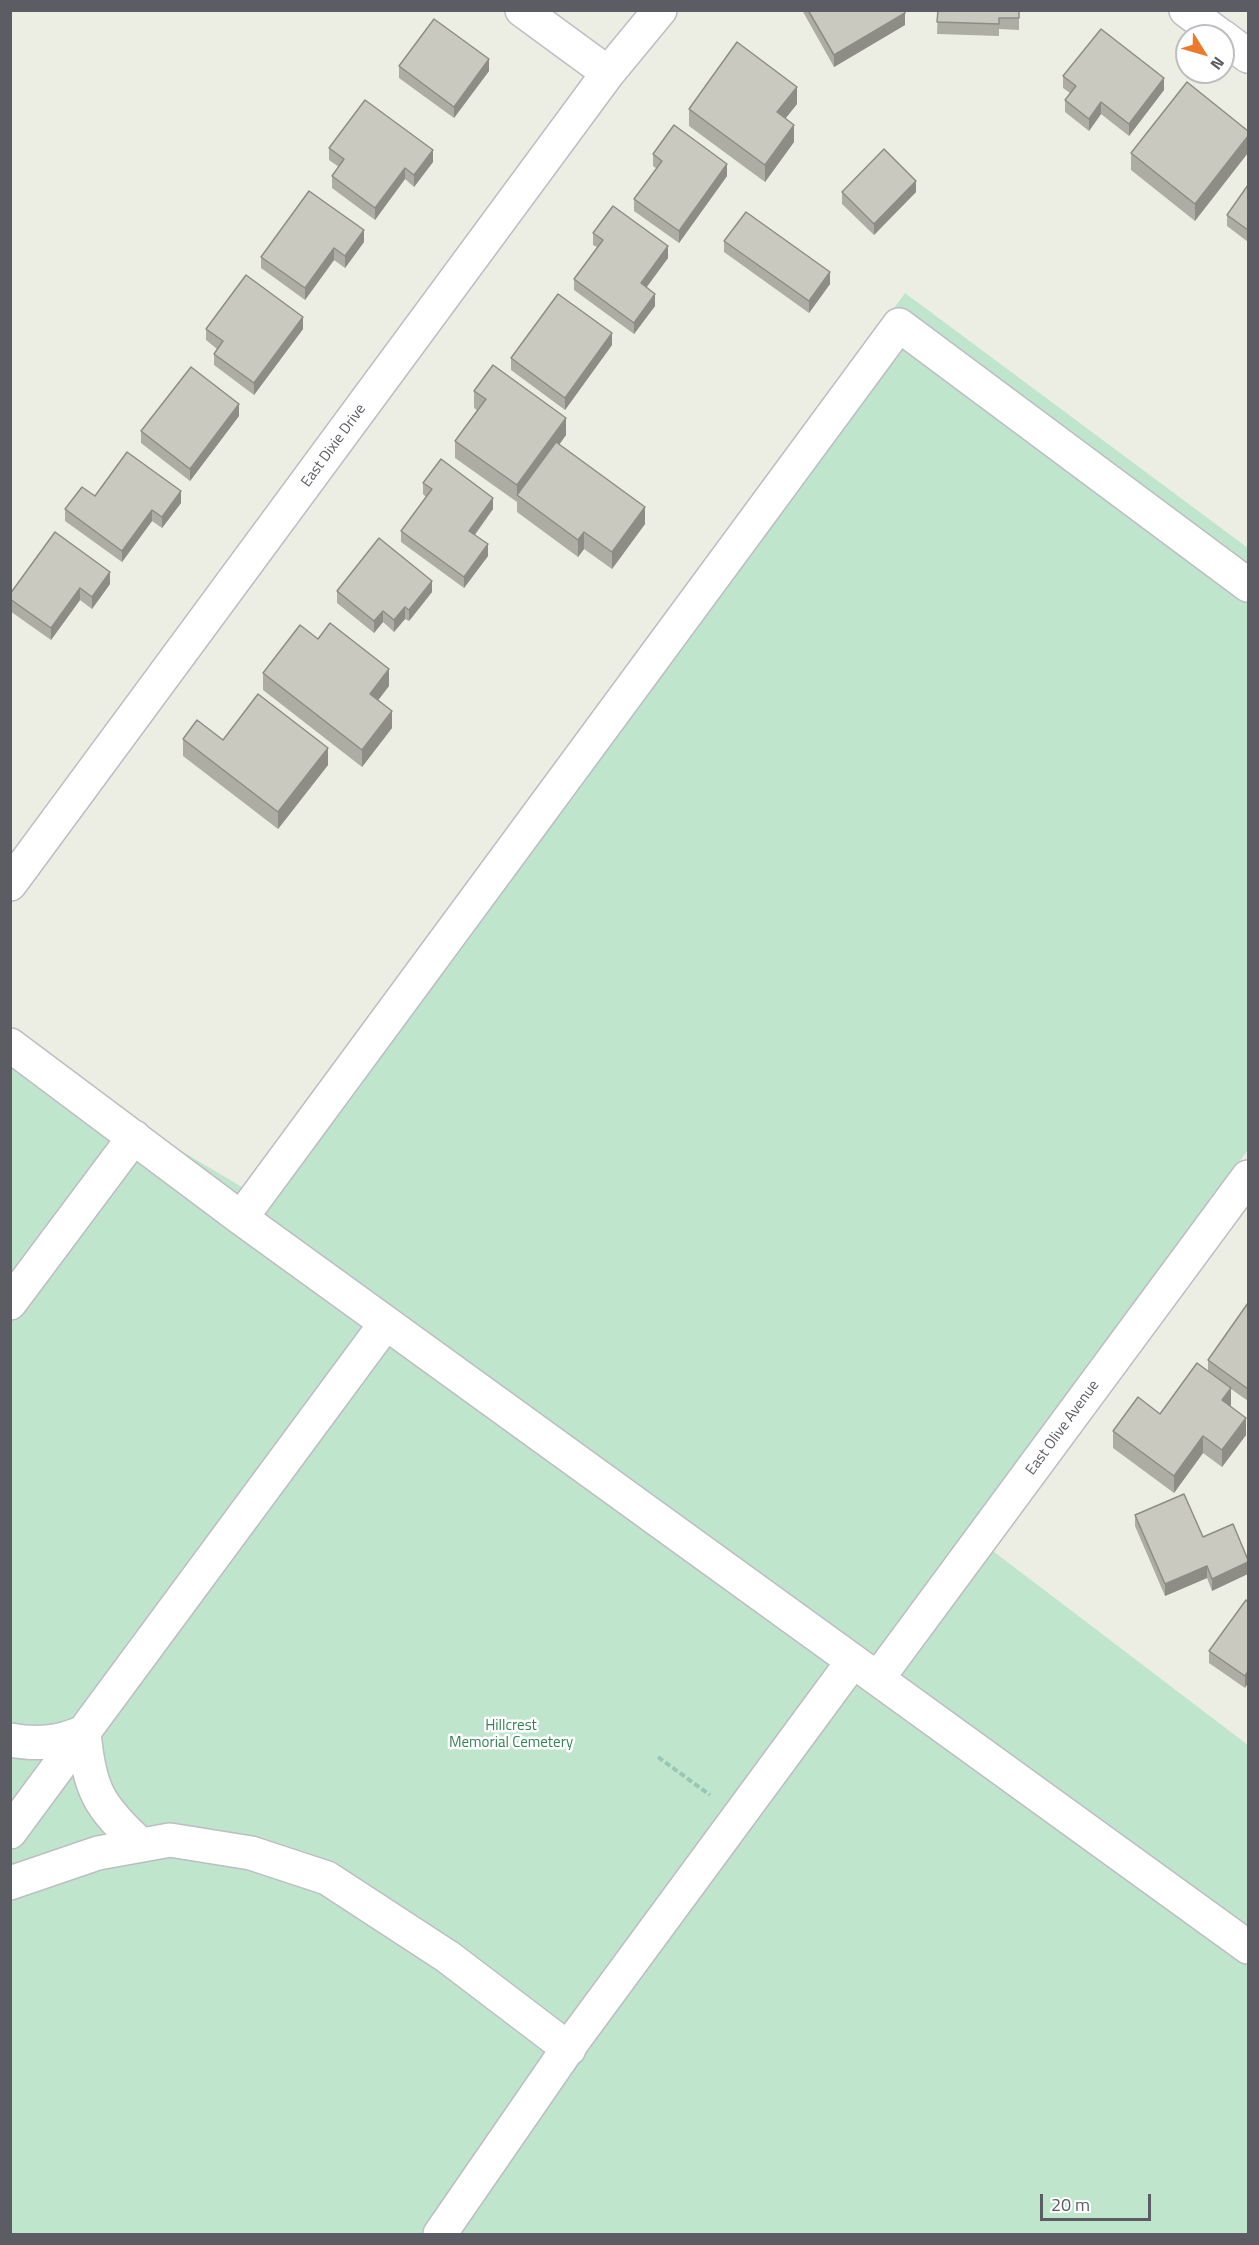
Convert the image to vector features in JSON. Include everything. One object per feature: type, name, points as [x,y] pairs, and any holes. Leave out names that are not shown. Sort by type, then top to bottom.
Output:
[{"type":"street","points":[[522,10],[608,73]]},
{"type":"street","name":"East Dixie Drive","points":[[10,884],[608,73],[660,10]]},
{"type":"street","points":[[1186,10],[1205,24]]},
{"type":"street","points":[[1235,46],[1248,56]]},
{"type":"street","points":[[241,1218],[899,326],[1248,585]]},
{"type":"street","points":[[10,1045],[241,1218],[1248,1947]]},
{"type":"street","points":[[10,1303],[134,1137]]},
{"type":"street","name":"East Olive Avenue","points":[[440,2235],[569,2049],[740,1816],[866,1670],[1248,1177]]},
{"type":"street","points":[[10,1832],[386,1323]]},
{"type":"street","points":[[10,1740],[36,1744],[63,1741],[84,1732]]},
{"type":"street","points":[[84,1732],[88,1771],[98,1798],[123,1828],[141,1845]]},
{"type":"street","points":[[10,1883],[98,1853],[170,1840],[251,1853],[327,1878],[448,1957],[569,2049]]},
{"type":"path","points":[[658,1757],[740,1816]]},
{"type":"green space","name":"Hillcrest Memorial Cemetery","points":[[905,293],[1248,548],[1248,1150],[968,1532],[1248,1745],[1248,2234],[11,2234],[11,1050],[247,1190]]},
{"type":"building","points":[[808,10],[904,10],[905,13],[834,55]]},
{"type":"building","points":[[938,10],[1019,10],[1019,18],[999,18],[999,24],[937,22]]},
{"type":"building","points":[[434,19],[489,59],[454,107],[399,66]]},
{"type":"building","points":[[1101,29],[1164,78],[1129,124],[1101,102],[1089,119],[1065,100],[1076,86],[1063,76]]},
{"type":"building","points":[[737,42],[797,87],[777,112],[794,125],[765,165],[689,109]]},
{"type":"building","points":[[1185,84],[1189,84],[1248,131],[1248,136],[1195,204],[1131,153]]},
{"type":"building","points":[[365,100],[433,150],[414,175],[405,168],[375,208],[332,176],[344,159],[329,148]]},
{"type":"building","points":[[674,125],[727,164],[679,231],[634,199],[662,161],[653,154]]},
{"type":"building","points":[[884,149],[916,181],[874,224],[842,192]]},
{"type":"building","points":[[1248,185],[1248,230],[1227,215]]},
{"type":"building","points":[[309,191],[364,230],[345,256],[334,248],[305,288],[261,257]]},
{"type":"building","points":[[613,206],[668,246],[641,283],[655,294],[634,323],[574,279],[603,240],[593,233]]},
{"type":"building","points":[[746,212],[830,272],[809,301],[724,241]]},
{"type":"building","points":[[246,275],[303,317],[254,383],[214,354],[223,341],[206,329]]},
{"type":"building","points":[[558,294],[612,333],[565,398],[511,358]]},
{"type":"building","points":[[493,365],[566,418],[517,485],[455,441],[486,399],[474,391]]},
{"type":"building","points":[[191,367],[239,404],[190,469],[141,431]]},
{"type":"building","points":[[556,442],[645,507],[612,552],[584,532],[578,540],[517,495]]},
{"type":"building","points":[[127,452],[181,491],[162,517],[152,510],[122,551],[65,509],[82,487],[95,496]]},
{"type":"building","points":[[441,459],[493,498],[469,531],[488,544],[464,577],[401,531],[432,489],[423,483]]},
{"type":"building","points":[[55,532],[110,572],[92,597],[80,588],[51,628],[10,599],[10,594]]},
{"type":"building","points":[[379,538],[432,581],[409,610],[405,607],[394,620],[383,611],[374,621],[337,591]]},
{"type":"building","points":[[330,623],[389,669],[370,694],[392,711],[362,750],[263,673],[300,625],[318,639]]},
{"type":"building","points":[[258,694],[328,748],[278,812],[183,739],[197,720],[223,740]]},
{"type":"building","points":[[1248,1303],[1248,1389],[1208,1360]]},
{"type":"building","points":[[1197,1363],[1231,1388],[1222,1400],[1246,1418],[1222,1450],[1203,1436],[1174,1476],[1113,1431],[1138,1397],[1160,1414]]},
{"type":"building","points":[[1184,1494],[1203,1537],[1233,1524],[1248,1562],[1212,1579],[1207,1566],[1165,1584],[1135,1515]]},
{"type":"building","points":[[1246,1600],[1248,1602],[1248,1671],[1245,1676],[1209,1651]]}]
